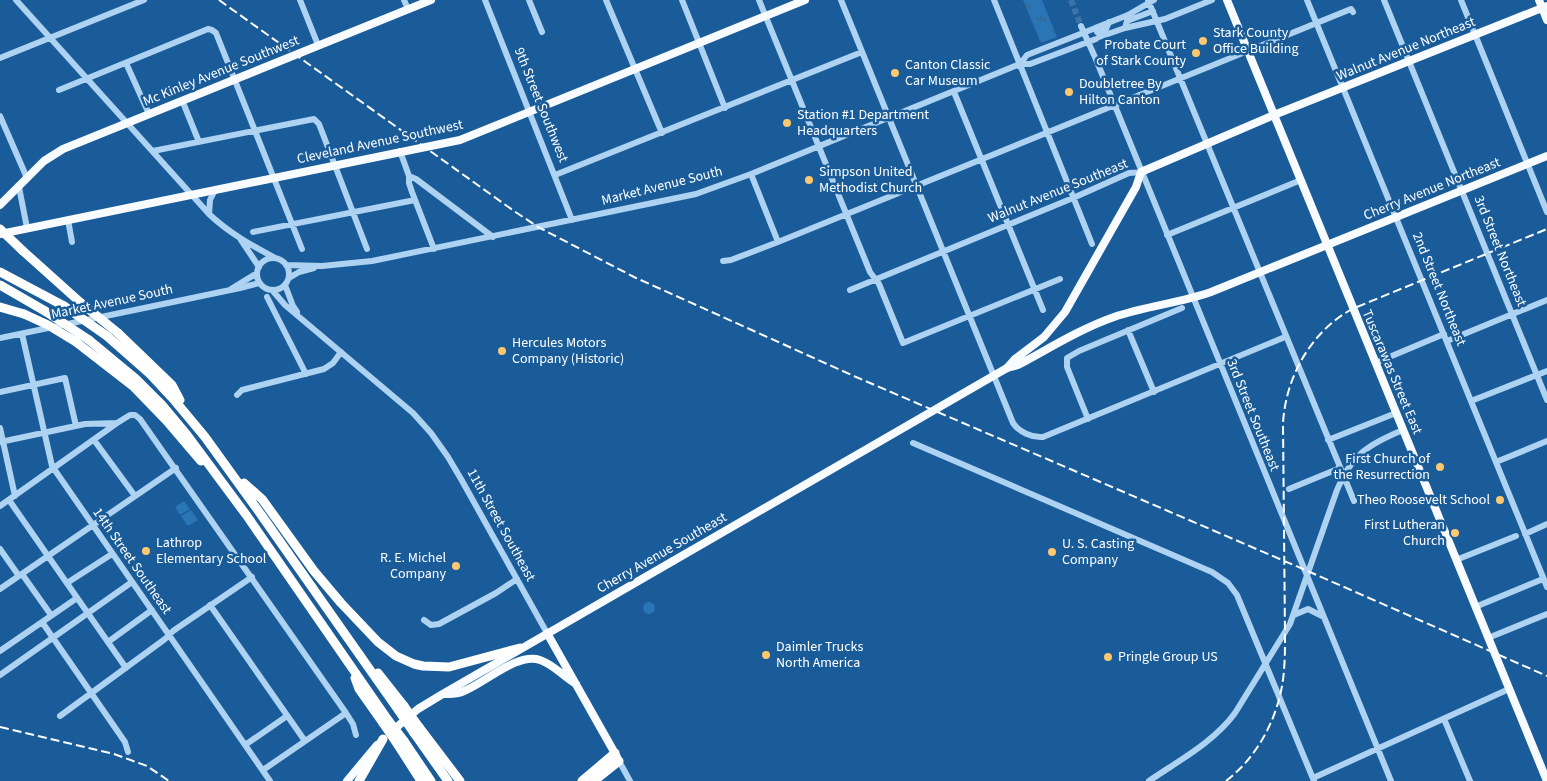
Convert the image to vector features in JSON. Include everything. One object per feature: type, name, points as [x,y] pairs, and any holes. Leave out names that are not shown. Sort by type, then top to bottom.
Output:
[{"type":"highway","points":[[0,228],[23,251],[118,333],[172,385],[188,416]]},
{"type":"highway","points":[[0,272],[64,306],[107,336],[150,374],[188,416],[232,472],[350,642],[416,730],[448,781]]},
{"type":"highway","points":[[0,286],[46,311],[88,340],[123,367],[162,405],[221,480],[346,660],[386,722],[431,781]]},
{"type":"highway","points":[[0,291],[33,304]]},
{"type":"highway","points":[[0,307],[24,314],[56,330],[76,342],[117,373],[150,402],[192,452],[221,480]]},
{"type":"highway","points":[[232,472],[262,499],[314,571],[341,603],[378,642],[396,656],[414,664],[439,668],[459,665],[520,648]]},
{"type":"highway","points":[[416,730],[460,781]]},
{"type":"highway","points":[[359,781],[383,740]]},
{"type":"highway","points":[[401,743],[421,781]]},
{"type":"highway","points":[[582,781],[617,757]]},
{"type":"highway","points":[[594,781],[617,757]]},
{"type":"main road","name":"Mc Kinley Avenue Southwest","points":[[0,206],[44,161],[56,153],[431,0]]},
{"type":"main road","name":"Cleveland Avenue Southwest","points":[[0,234],[460,140],[806,0]]},
{"type":"main road","name":"Tuscarawas Street East","points":[[1227,0],[1547,781]]},
{"type":"main road","name":"Walnut Avenue Northeast","points":[[1274,115],[1475,35],[1543,5]]},
{"type":"main road","points":[[1543,5],[1547,20]]},
{"type":"main road","name":"Walnut Avenue Southeast","points":[[1141,172],[1274,115]]},
{"type":"main road","name":"Cherry Avenue Northeast","points":[[1326,244],[1547,156]]},
{"type":"main road","name":"Cherry Avenue Southeast","points":[[347,781],[383,740],[418,709],[441,694],[1006,368],[1049,332],[1068,308],[1136,187],[1141,172]]},
{"type":"main road","name":"Cherry Avenue Southeast","points":[[1006,368],[1018,365],[1077,333],[1114,317],[1192,298],[1259,273],[1326,244]]},
{"type":"main road","name":"11th Street Southeast","points":[[547,633],[617,757]]},
{"type":"main road","points":[[441,694],[461,693],[516,663],[531,659],[538,659],[550,664],[561,675],[576,684]]},
{"type":"street","points":[[16,0],[209,214],[240,239],[286,265],[289,273],[285,285],[278,290],[272,290],[263,287],[259,283],[258,270],[240,239]]},
{"type":"street","points":[[0,58],[144,0]]},
{"type":"street","points":[[300,0],[318,45]]},
{"type":"street","points":[[404,0],[408,9]]},
{"type":"street","name":"9th Street Southwest","points":[[485,0],[556,175],[572,220]]},
{"type":"street","points":[[529,0],[542,32]]},
{"type":"street","points":[[606,0],[662,132]]},
{"type":"street","points":[[682,0],[724,108]]},
{"type":"street","points":[[759,0],[870,272],[879,284],[904,344],[1060,279]]},
{"type":"street","points":[[840,0],[1013,423],[1017,428],[1035,437],[1043,437],[1285,337]]},
{"type":"street","points":[[994,0],[1092,244]]},
{"type":"street","name":"Market Avenue South","points":[[1020,64],[1027,54],[1043,48],[1085,34],[1165,19],[1212,0]]},
{"type":"street","name":"2nd Street Northeast","points":[[1307,0],[1547,587]]},
{"type":"street","name":"3rd Street Northeast","points":[[1384,0],[1547,400]]},
{"type":"street","points":[[1461,0],[1547,212]]},
{"type":"street","points":[[1151,1],[1152,11],[1354,501]]},
{"type":"street","name":"Market Avenue South","points":[[286,265],[322,266],[372,261],[696,194],[889,119],[1020,64],[1030,64],[1047,58],[1085,34],[1096,33],[1109,22],[1128,15],[1151,1]]},
{"type":"street","points":[[723,261],[731,260],[778,242],[1351,9],[1353,12]]},
{"type":"street","points":[[1125,28],[1127,21],[1152,11]]},
{"type":"street","points":[[59,90],[208,29],[212,30],[216,33],[235,79],[302,249]]},
{"type":"street","name":"3rd Street Southeast","points":[[1085,34],[1390,781]]},
{"type":"street","points":[[1043,48],[1047,58]]},
{"type":"street","points":[[556,175],[862,52]]},
{"type":"street","points":[[126,63],[148,114]]},
{"type":"street","points":[[954,92],[1043,310]]},
{"type":"street","points":[[182,100],[199,142]]},
{"type":"street","points":[[0,116],[27,178]]},
{"type":"street","points":[[153,151],[311,119],[316,120],[367,250]]},
{"type":"street","points":[[400,152],[409,176],[409,183],[434,249]]},
{"type":"street","name":"Walnut Avenue Southeast","points":[[850,290],[1129,173],[1141,172]]},
{"type":"street","points":[[750,174],[778,242]]},
{"type":"street","points":[[409,176],[416,179],[493,236]]},
{"type":"street","points":[[1167,235],[1301,180]]},
{"type":"street","points":[[19,187],[27,228]]},
{"type":"street","points":[[209,214],[210,200],[215,190]]},
{"type":"street","points":[[253,232],[415,200]]},
{"type":"street","points":[[68,220],[72,242]]},
{"type":"street","points":[[258,270],[265,260],[275,258]]},
{"type":"street","name":"Market Avenue South","points":[[288,278],[299,272],[322,266]]},
{"type":"street","name":"Market Avenue South","points":[[230,290],[258,270]]},
{"type":"street","name":"Market Avenue South","points":[[0,338],[259,283]]},
{"type":"street","name":"11th Street Southeast","points":[[285,285],[293,306],[302,319]]},
{"type":"street","name":"11th Street Southeast","points":[[272,290],[285,305],[413,413],[431,432],[462,479],[547,633]]},
{"type":"street","points":[[267,297],[306,374]]},
{"type":"street","points":[[1447,341],[1547,300]]},
{"type":"street","points":[[1088,419],[1066,359],[1079,351],[1182,308]]},
{"type":"street","points":[[1128,330],[1154,392]]},
{"type":"street","name":"14th Street Southeast","points":[[22,334],[49,460],[270,781]]},
{"type":"street","points":[[1375,362],[1444,334]]},
{"type":"street","points":[[237,395],[242,390],[328,367],[341,352]]},
{"type":"street","points":[[1472,401],[1547,371]]},
{"type":"street","points":[[0,392],[65,378],[76,426]]},
{"type":"street","points":[[1328,440],[1396,413]]},
{"type":"street","points":[[0,506],[128,416],[135,416],[145,424],[252,577],[346,713],[353,724],[356,735]]},
{"type":"street","points":[[2,442],[76,426],[96,423],[118,423]]},
{"type":"street","points":[[0,428],[12,498],[48,556],[126,668]]},
{"type":"street","points":[[1148,781],[1210,739],[1227,724],[1285,635],[1294,615],[1343,475],[1350,463],[1362,451],[1377,441],[1403,430]]},
{"type":"street","points":[[94,440],[135,496]]},
{"type":"street","points":[[1496,462],[1547,441]]},
{"type":"street","points":[[913,443],[1212,572],[1230,584],[1237,595],[1313,780],[1509,689]]},
{"type":"street","points":[[0,589],[176,468]]},
{"type":"street","points":[[1290,489],[1340,468]]},
{"type":"street","points":[[1525,534],[1547,524]]},
{"type":"street","points":[[1456,560],[1516,536]]},
{"type":"street","points":[[0,549],[51,615]]},
{"type":"street","points":[[67,583],[112,554]]},
{"type":"street","points":[[60,716],[210,605],[252,577]]},
{"type":"street","points":[[424,620],[432,625],[439,624],[496,593],[517,579]]},
{"type":"street","points":[[1475,607],[1544,579]]},
{"type":"street","points":[[0,675],[132,582]]},
{"type":"street","points":[[0,650],[77,598]]},
{"type":"street","points":[[210,605],[305,741]]},
{"type":"street","points":[[1294,615],[1308,609],[1314,610],[1322,616]]},
{"type":"street","points":[[108,642],[152,610]]},
{"type":"street","points":[[1488,638],[1547,614]]},
{"type":"street","points":[[42,622],[125,742],[128,752]]},
{"type":"street","points":[[263,770],[346,713]]},
{"type":"street","points":[[245,745],[287,716]]},
{"type":"street","points":[[1444,719],[1470,781]]},
{"type":"street","name":"11th Street Southeast","points":[[617,757],[630,781]]},
{"type":"green space","points":[[1023,0],[1042,0],[1057,37],[1041,43]]},
{"type":"green space","points":[[184,501],[190,509],[180,515],[175,507]]},
{"type":"green space","points":[[191,510],[198,520],[188,526],[181,516]]},
{"type":"green space","points":[[651,602],[654,603],[654,613],[647,614],[644,613],[643,606],[644,603]]},
{"type":"tunnel","points":[[1071,0],[1081,26]]},
{"type":"railway","points":[[219,0],[514,211],[538,227],[634,277],[856,377],[1547,676]]},
{"type":"railway","points":[[1226,781],[1249,759],[1259,746],[1273,717],[1282,686],[1285,644],[1283,423],[1289,389],[1303,357],[1324,330],[1352,309],[1547,229]]},
{"type":"railway","points":[[0,727],[114,754],[147,766],[169,781]]},
{"type":"place","name":"Stark County Office Building","points":[[1203,41]]},
{"type":"place","name":"Probate Court of Stark County","points":[[1196,53]]},
{"type":"place","name":"Canton Classic Car Museum","points":[[895,73]]},
{"type":"place","name":"Doubletree By Hilton Canton","points":[[1069,92]]},
{"type":"place","name":"Station #1 Department Headquarters","points":[[787,123]]},
{"type":"place","name":"Simpson United Methodist Church","points":[[809,180]]},
{"type":"place","name":"Hercules Motors Company (Historic)","points":[[502,351]]},
{"type":"place","name":"First Church of the Resurrection","points":[[1440,467]]},
{"type":"place","name":"Theo Roosevelt School","points":[[1500,500]]},
{"type":"place","name":"First Lutheran Church","points":[[1455,533]]},
{"type":"place","name":"Lathrop Elementary School","points":[[146,551]]},
{"type":"place","name":"U. S. Casting Company","points":[[1052,552]]},
{"type":"place","name":"R. E. Michel Company","points":[[456,566]]},
{"type":"place","name":"Daimler Trucks North America","points":[[766,655]]},
{"type":"place","name":"Pringle Group US","points":[[1108,657]]}]
